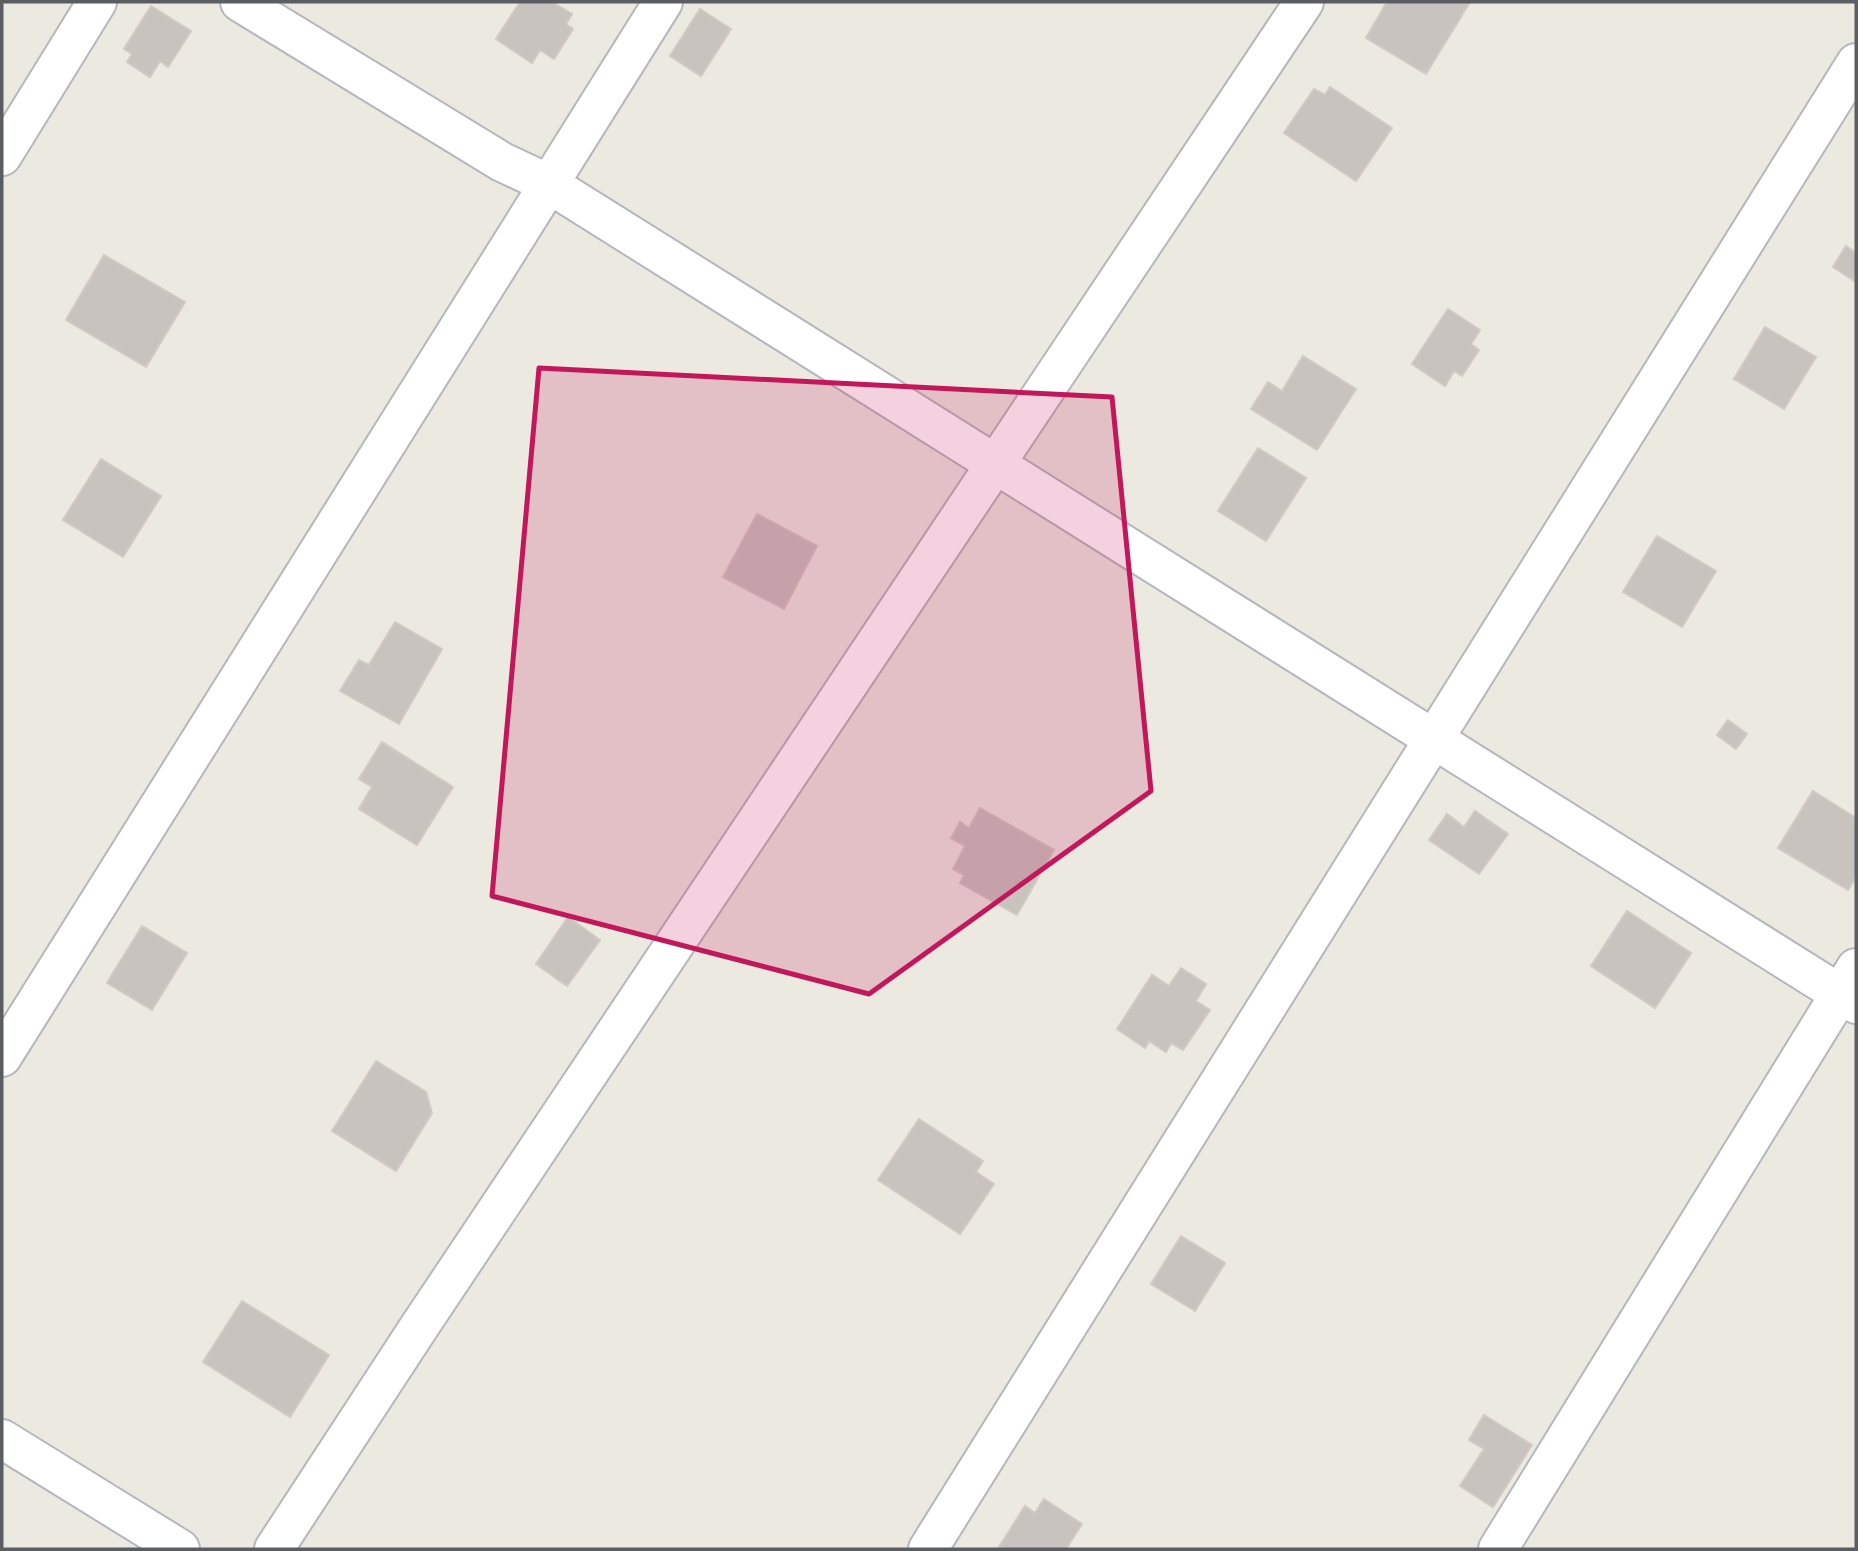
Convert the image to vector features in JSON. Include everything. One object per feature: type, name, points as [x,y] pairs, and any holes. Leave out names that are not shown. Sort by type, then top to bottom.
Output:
[{"type":"street","points":[[2,156],[97,2]]},
{"type":"street","points":[[240,2],[502,162],[549,184],[1434,739],[1851,989],[1498,1549]]},
{"type":"street","points":[[2,1057],[663,2]]},
{"type":"street","points":[[274,1549],[419,1327],[1304,2]]},
{"type":"street","points":[[928,1549],[1856,63]]},
{"type":"street","points":[[2,1439],[180,1549]]},
{"type":"highlighted area","points":[[539,368],[1112,397],[1151,791],[869,994],[492,896]]},
{"type":"building","points":[[520,2],[552,2],[572,14],[566,24],[573,29],[554,59],[540,50],[532,63],[496,39]]},
{"type":"building","points":[[1387,2],[1470,2],[1426,74],[1366,38]]},
{"type":"building","points":[[151,6],[191,31],[168,67],[160,61],[150,77],[127,62],[132,54],[124,49]]},
{"type":"building","points":[[700,9],[731,29],[701,76],[670,56]]},
{"type":"building","points":[[1330,87],[1392,128],[1356,181],[1284,133],[1314,89],[1325,95]]},
{"type":"building","points":[[1846,246],[1856,253],[1856,282],[1833,267]]},
{"type":"building","points":[[104,255],[185,302],[146,367],[66,320]]},
{"type":"building","points":[[1448,309],[1480,330],[1471,344],[1479,350],[1462,376],[1454,371],[1445,386],[1412,364]]},
{"type":"building","points":[[1765,327],[1816,357],[1784,409],[1734,379]]},
{"type":"building","points":[[1303,356],[1356,389],[1317,450],[1251,409],[1268,382],[1282,391]]},
{"type":"building","points":[[1258,448],[1306,478],[1266,541],[1218,511]]},
{"type":"building","points":[[101,459],[161,496],[123,557],[63,520]]},
{"type":"building","points":[[757,514],[817,546],[784,609],[723,577]]},
{"type":"building","points":[[1657,536],[1716,571],[1682,627],[1623,592]]},
{"type":"building","points":[[395,622],[442,649],[399,724],[340,691],[359,660],[369,665]]},
{"type":"building","points":[[1728,720],[1747,734],[1736,749],[1717,735]]},
{"type":"building","points":[[382,742],[453,787],[417,845],[359,809],[372,787],[359,779]]},
{"type":"building","points":[[1813,791],[1856,818],[1856,877],[1848,890],[1778,848]]},
{"type":"building","points":[[980,808],[1054,850],[1017,915],[960,883],[964,875],[953,869],[965,846],[951,838],[960,822],[969,828]]},
{"type":"building","points":[[1475,811],[1508,834],[1479,874],[1429,840],[1447,814],[1464,827]]},
{"type":"building","points":[[1627,911],[1691,953],[1655,1008],[1591,966]]},
{"type":"building","points":[[568,917],[600,940],[567,986],[536,964]]},
{"type":"building","points":[[142,926],[187,953],[152,1010],[107,983]]},
{"type":"building","points":[[1181,968],[1206,984],[1196,1001],[1210,1010],[1183,1050],[1171,1043],[1166,1052],[1149,1041],[1145,1048],[1117,1029],[1152,975],[1169,986]]},
{"type":"building","points":[[376,1061],[426,1092],[432,1113],[396,1171],[332,1131]]},
{"type":"building","points":[[919,1119],[983,1161],[976,1172],[994,1184],[960,1234],[878,1180]]},
{"type":"building","points":[[1181,1236],[1225,1263],[1195,1311],[1151,1284]]},
{"type":"building","points":[[242,1301],[329,1355],[290,1417],[203,1362]]},
{"type":"building","points":[[1484,1415],[1532,1445],[1493,1507],[1460,1486],[1484,1449],[1469,1440]]},
{"type":"building","points":[[1044,1499],[1082,1524],[1066,1549],[999,1547],[1025,1506],[1035,1513]]}]
